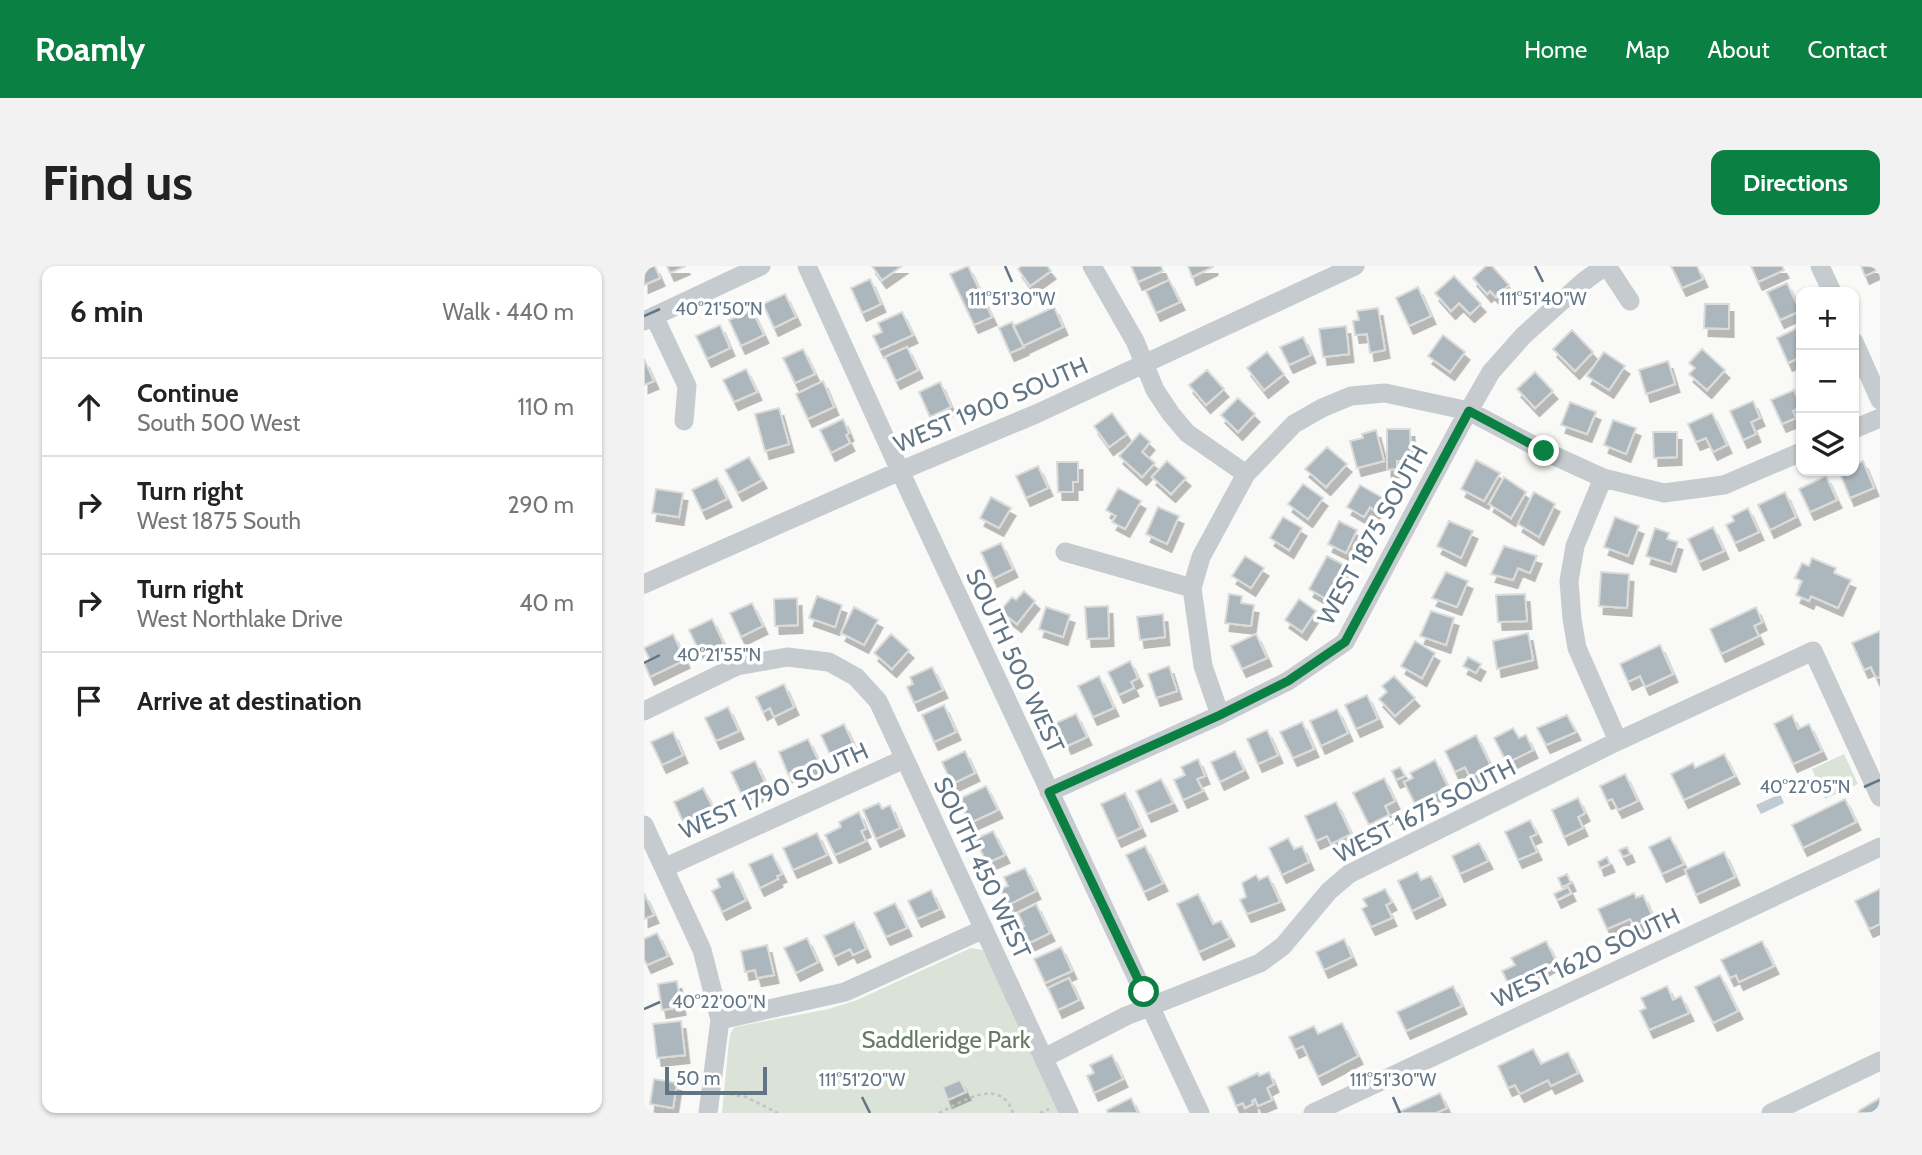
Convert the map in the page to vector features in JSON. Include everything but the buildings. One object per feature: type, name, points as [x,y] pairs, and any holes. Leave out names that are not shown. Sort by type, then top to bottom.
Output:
[{"type":"street","points":[[684,421],[687,386],[649,318],[761,266]]},
{"type":"street","name":"SOUTH 500 WEST","points":[[807,266],[1200,1113]]},
{"type":"street","points":[[1092,266],[1145,363],[1155,390],[1187,433],[1246,474]]},
{"type":"street","name":"WEST 1900 SOUTH","points":[[644,584],[1036,414],[1355,266]]},
{"type":"street","name":"WEST 1875 SOUTH","points":[[1049,792],[1220,715],[1288,681],[1345,642],[1492,372],[1523,336],[1583,282],[1606,266],[1630,301]]},
{"type":"street","points":[[1820,266],[1830,287]]},
{"type":"street","points":[[1858,350],[1880,400]]},
{"type":"street","points":[[1220,715],[1203,666],[1192,588],[1201,557],[1246,474],[1294,424],[1322,408],[1351,396],[1385,393],[1469,411],[1544,451],[1603,478],[1664,493],[1724,485],[1796,454]]},
{"type":"street","points":[[1859,427],[1880,418]]},
{"type":"street","points":[[1603,478],[1574,546],[1569,580],[1577,648],[1618,741]]},
{"type":"street","points":[[1065,552],[1192,588]]},
{"type":"street","name":"WEST 1675 SOUTH","points":[[1044,1058],[1150,1006],[1260,963],[1283,946],[1329,891],[1349,874],[1618,741],[1813,651],[1880,797]]},
{"type":"street","name":"SOUTH 450 WEST","points":[[644,711],[737,666],[787,657],[829,662],[856,677],[878,701],[1044,1058],[1061,1110]]},
{"type":"street","name":"WEST 1790 SOUTH","points":[[664,868],[904,759]]},
{"type":"street","points":[[644,825],[702,950],[720,1020],[708,1113]]},
{"type":"street","name":"WEST 1620 SOUTH","points":[[1313,1113],[1880,847]]},
{"type":"street","points":[[720,1020],[845,992],[984,929]]},
{"type":"street","points":[[1771,1113],[1880,1061]]},
{"type":"path","points":[[939,1113],[969,1099],[992,1093],[1009,1101],[1013,1113]]},
{"type":"path","points":[[730,1094],[747,1097],[778,1113]]},
{"type":"path","points":[[1040,1113],[1061,1110]]},
{"type":"green space","points":[[1844,754],[1858,784],[1825,799],[1812,769]]},
{"type":"green space","name":"Saddleridge Park","points":[[971,948],[983,950],[1061,1113],[722,1113],[729,1041],[735,1027],[829,1009],[857,1000]]},
{"type":"shaded area","points":[[1780,794],[1784,803],[1761,814],[1756,805]]},
{"type":"route","points":[[1144,992],[1049,792],[1220,715],[1288,681],[1345,642],[1469,411],[1544,451]]}]
